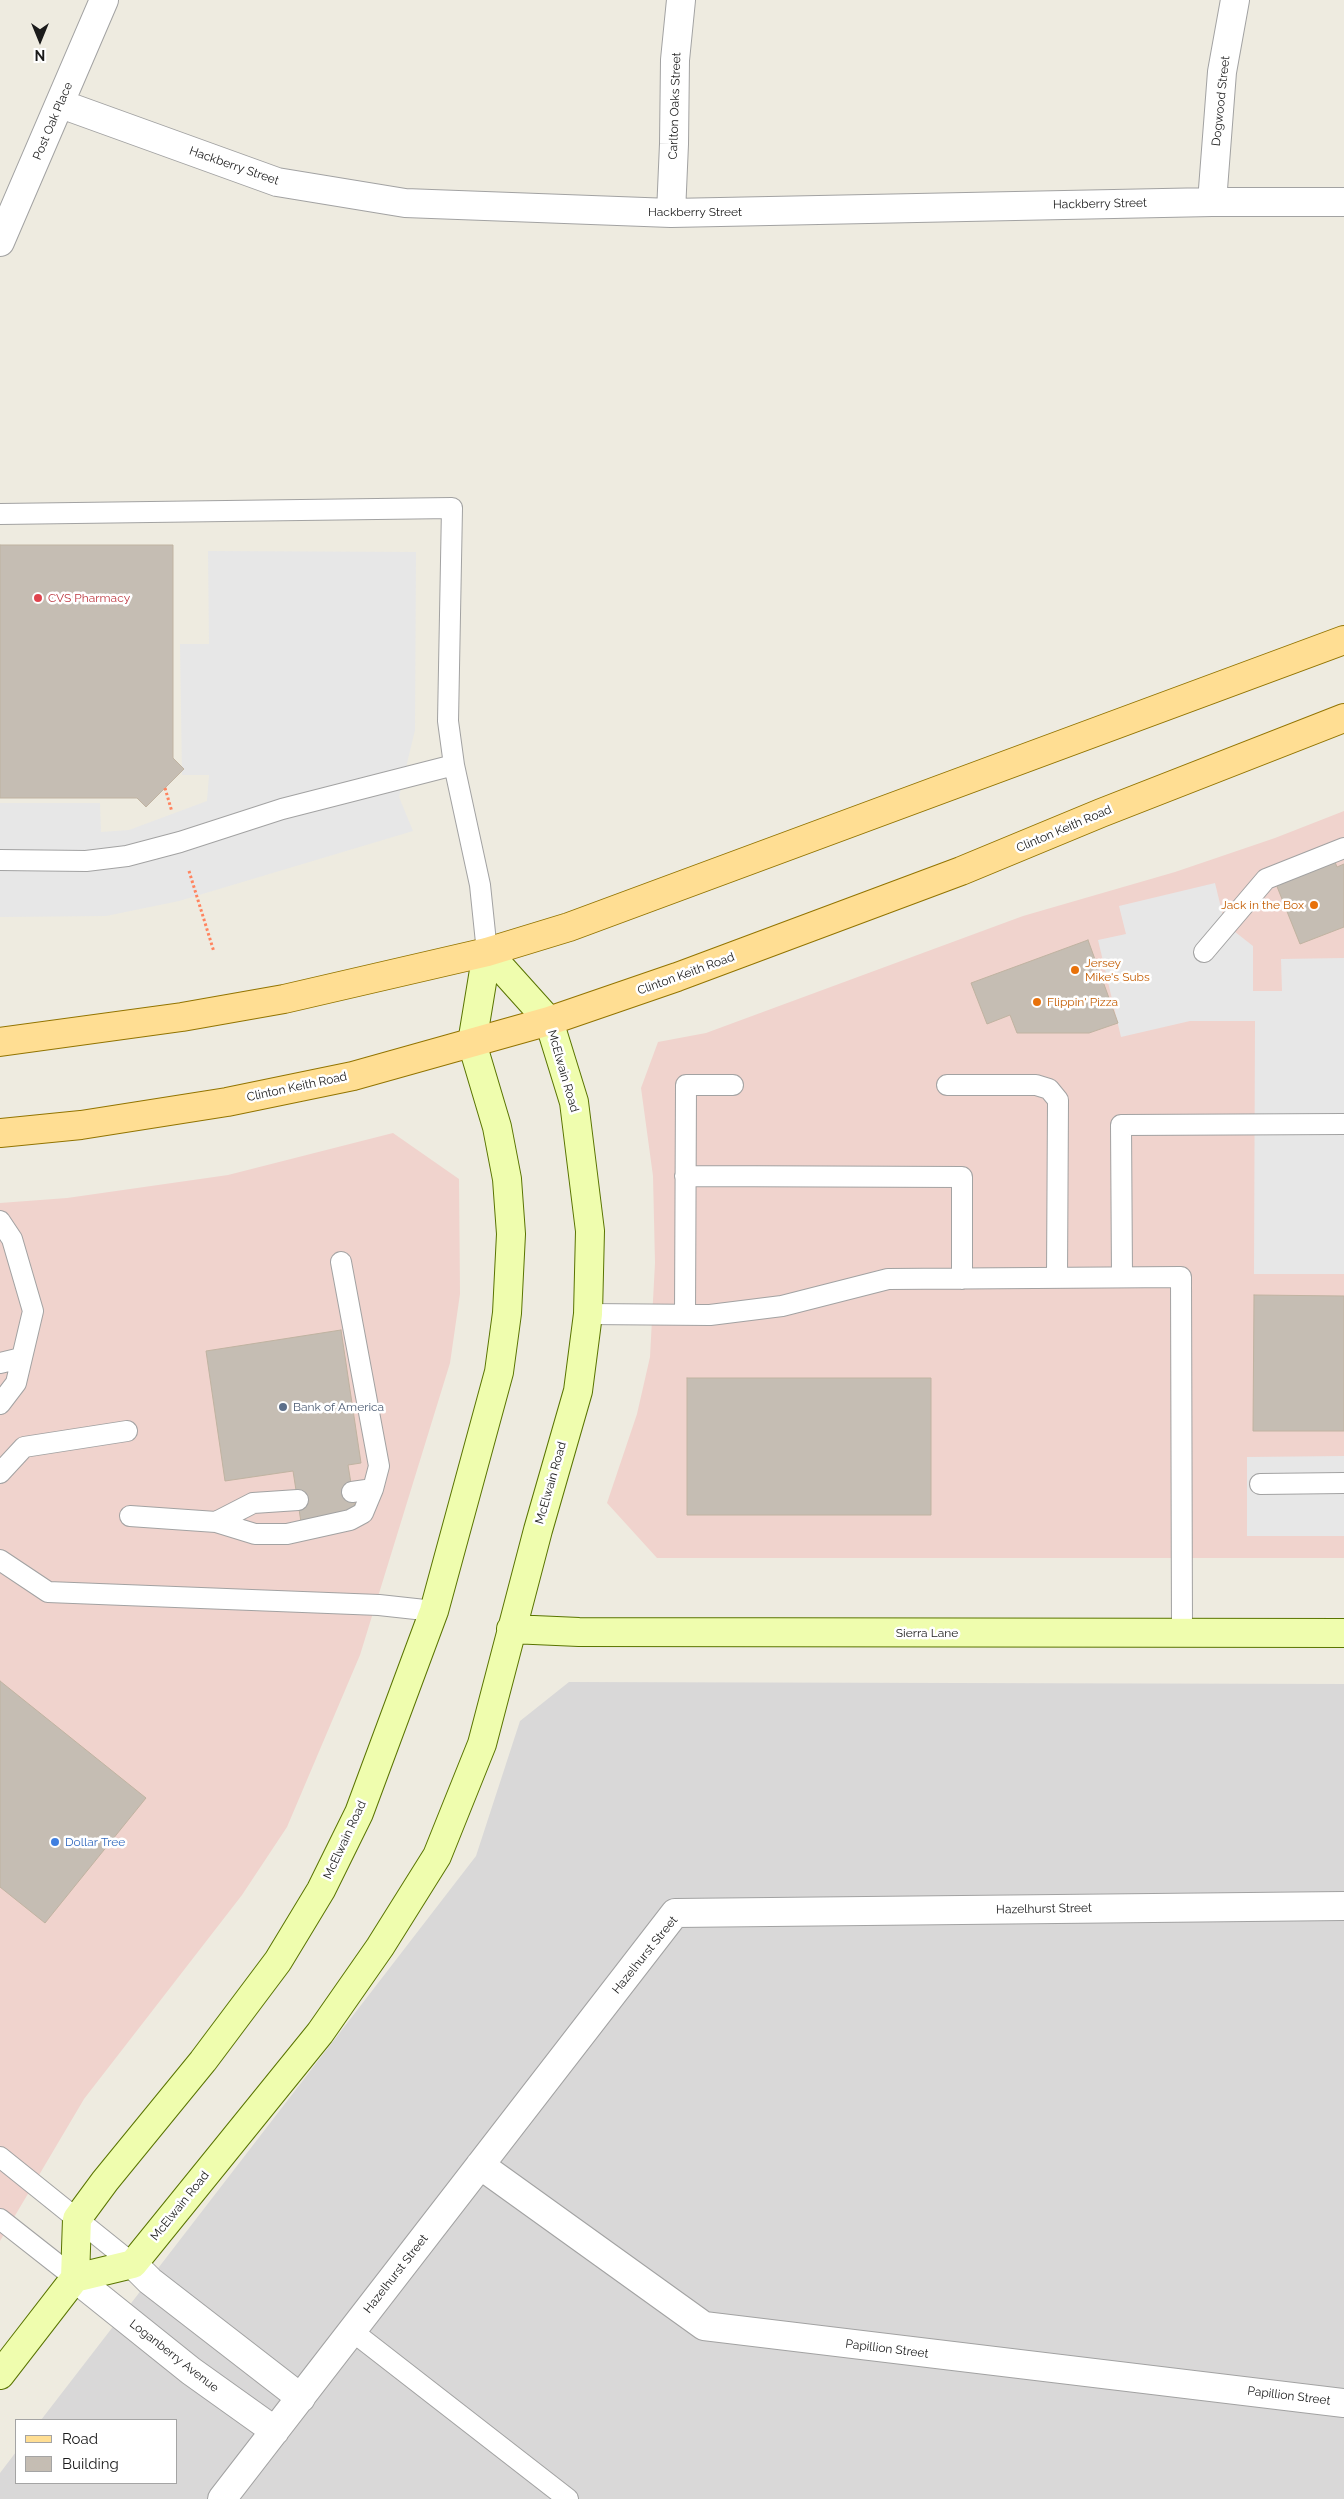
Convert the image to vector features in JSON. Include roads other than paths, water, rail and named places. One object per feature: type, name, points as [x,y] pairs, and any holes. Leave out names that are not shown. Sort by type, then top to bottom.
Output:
[{"type":"main road","points":[[0,1042],[182,1017],[266,1002],[487,952],[569,927],[1344,640]]},
{"type":"main road","name":"Clinton Keith Road","points":[[0,1133],[81,1125],[227,1102],[353,1076],[549,1020],[676,978],[915,889],[1101,813],[1344,718]]},
{"type":"main road","name":"McElwain Road","points":[[141,2272],[320,2033],[380,1947],[437,1856],[482,1744],[511,1630],[578,1390],[588,1314],[590,1231],[574,1102],[549,1020],[487,952]]},
{"type":"main road","name":"McElwain Road","points":[[77,2219],[105,2181],[204,2061],[278,1961],[321,1890],[359,1813],[434,1611],[499,1372],[507,1313],[511,1234],[507,1179],[497,1126],[472,1043],[487,952]]},
{"type":"main road","name":"Sierra Lane","points":[[511,1630],[589,1632],[1344,1633]]},
{"type":"main road","points":[[0,2375],[75,2278],[77,2219]]},
{"type":"main road","points":[[75,2278],[141,2272]]},
{"type":"street","name":"Post Oak Place","points":[[0,242],[61,104],[104,0]]},
{"type":"street","name":"Carlton Oaks Street","points":[[671,213],[675,60],[681,0]]},
{"type":"street","name":"Dogwood Street","points":[[1212,202],[1222,72],[1235,0]]},
{"type":"street","name":"Hackberry Street","points":[[61,104],[277,182],[405,203],[671,213],[1212,202],[1344,202]]},
{"type":"street","name":"Hazelhurst Street","points":[[222,2499],[675,1913],[1344,1906]]},
{"type":"street","name":"Papillion Street","points":[[480,2165],[704,2326],[1344,2403]]},
{"type":"street","points":[[141,2272],[301,2398]]},
{"type":"street","name":"Loganberry Avenue","points":[[75,2278],[191,2371],[276,2431]]},
{"type":"lane","points":[[0,514],[452,508],[448,721],[454,766],[480,885],[487,952]]},
{"type":"lane","points":[[0,860],[86,861],[127,856],[180,842],[282,809],[454,766]]},
{"type":"lane","points":[[1204,952],[1266,879],[1344,848]]},
{"type":"lane","points":[[685,1315],[686,1085],[733,1085]]},
{"type":"lane","points":[[947,1085],[1036,1085],[1049,1089],[1058,1100],[1057,1278]]},
{"type":"lane","points":[[1122,1278],[1121,1125],[1344,1124]]},
{"type":"lane","points":[[685,1176],[962,1177],[962,1279]]},
{"type":"lane","points":[[0,1221],[12,1239],[32,1311],[16,1383],[0,1404]]},
{"type":"lane","points":[[130,1516],[216,1522],[254,1534],[287,1534],[350,1520],[363,1513],[373,1489],[379,1466],[341,1262]]},
{"type":"lane","points":[[588,1314],[710,1315],[782,1306],[888,1279],[1181,1277],[1182,1633]]},
{"type":"lane","points":[[0,1363],[21,1358]]},
{"type":"lane","points":[[0,1473],[24,1447],[127,1431]]},
{"type":"lane","points":[[1260,1484],[1344,1483]]},
{"type":"lane","points":[[352,1492],[373,1489]]},
{"type":"lane","points":[[216,1522],[253,1503],[298,1500]]},
{"type":"lane","points":[[0,1560],[48,1592],[379,1605],[434,1611]]},
{"type":"lane","points":[[0,2158],[141,2272]]},
{"type":"lane","points":[[0,2218],[75,2278]]},
{"type":"lane","points":[[352,2331],[568,2499]]},
{"type":"place","name":"CVS Pharmacy","points":[[38,598]]},
{"type":"place","name":"Jack in the Box","points":[[1314,905]]},
{"type":"place","name":"Jersey Mike's Subs","points":[[1075,970]]},
{"type":"place","name":"Flippin' Pizza","points":[[1037,1002]]},
{"type":"place","name":"Bank of America","points":[[283,1407]]},
{"type":"place","name":"Dollar Tree","points":[[55,1842]]}]
